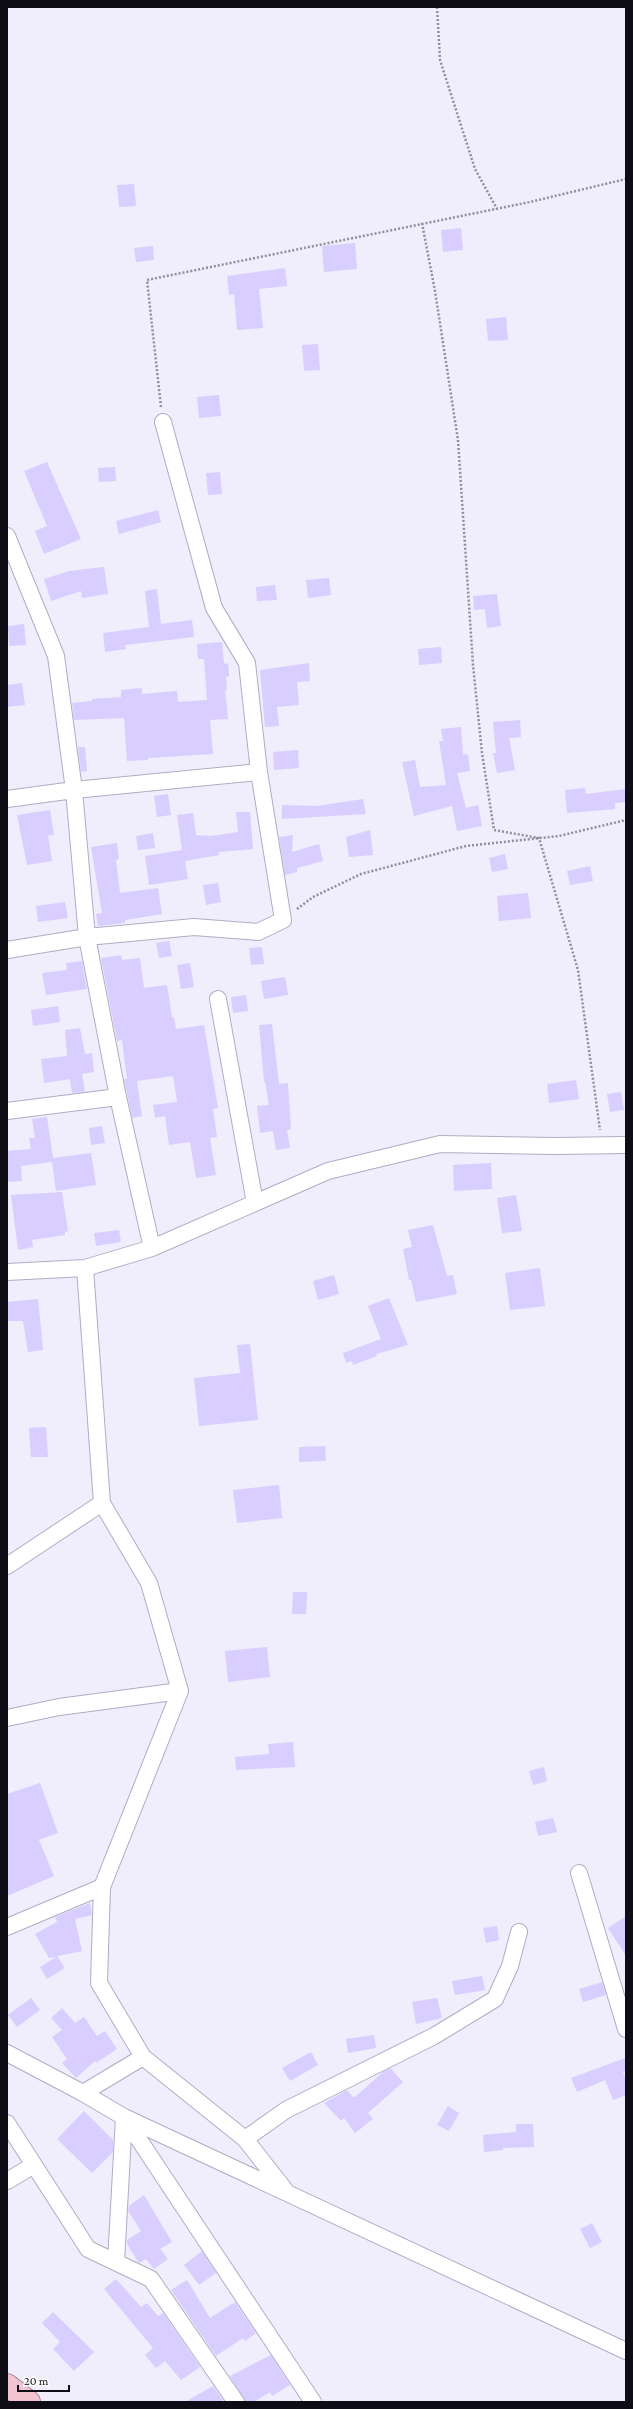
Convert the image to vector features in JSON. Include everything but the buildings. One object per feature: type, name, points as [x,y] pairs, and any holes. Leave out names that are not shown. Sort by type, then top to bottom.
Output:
[{"type":"highway","points":[[7,2385],[29,2402]]},
{"type":"street","points":[[7,950],[87,937],[194,927],[258,932],[283,920],[259,772],[247,664],[214,608],[163,422]]},
{"type":"street","points":[[7,536],[56,656],[74,790],[87,937],[118,1097],[152,1248]]},
{"type":"street","points":[[7,798],[259,772]]},
{"type":"street","points":[[218,999],[255,1202]]},
{"type":"street","points":[[7,1111],[118,1097]]},
{"type":"street","points":[[7,1272],[85,1268],[152,1248],[328,1171],[440,1144],[626,1145]]},
{"type":"street","points":[[85,1268],[102,1503],[149,1583],[180,1691],[102,1887],[99,1983],[143,2057],[245,2139],[287,2193]]},
{"type":"street","points":[[7,1566],[102,1503]]},
{"type":"street","points":[[7,1718],[59,1707],[180,1691]]},
{"type":"street","points":[[579,1873],[626,2029]]},
{"type":"street","points":[[7,1927],[102,1887]]},
{"type":"street","points":[[245,2139],[286,2110],[434,2036],[495,2000],[510,1966],[519,1932]]},
{"type":"street","points":[[7,2053],[83,2093],[124,2117],[626,2351]]},
{"type":"street","points":[[83,2093],[143,2057]]},
{"type":"street","points":[[116,2262],[124,2117]]},
{"type":"street","points":[[124,2117],[313,2402]]},
{"type":"street","points":[[7,2123],[88,2249],[151,2279],[236,2402]]},
{"type":"street","points":[[7,2181],[34,2165]]},
{"type":"path","points":[[437,7],[440,60],[475,169],[497,209]]},
{"type":"path","points":[[163,422],[147,280],[497,209],[626,179]]},
{"type":"path","points":[[422,223],[435,291],[458,440],[473,665],[482,753],[494,830],[539,838]]},
{"type":"path","points":[[283,920],[313,897],[361,874],[466,846],[559,836],[626,820]]},
{"type":"path","points":[[539,838],[578,970],[603,1146]]}]
